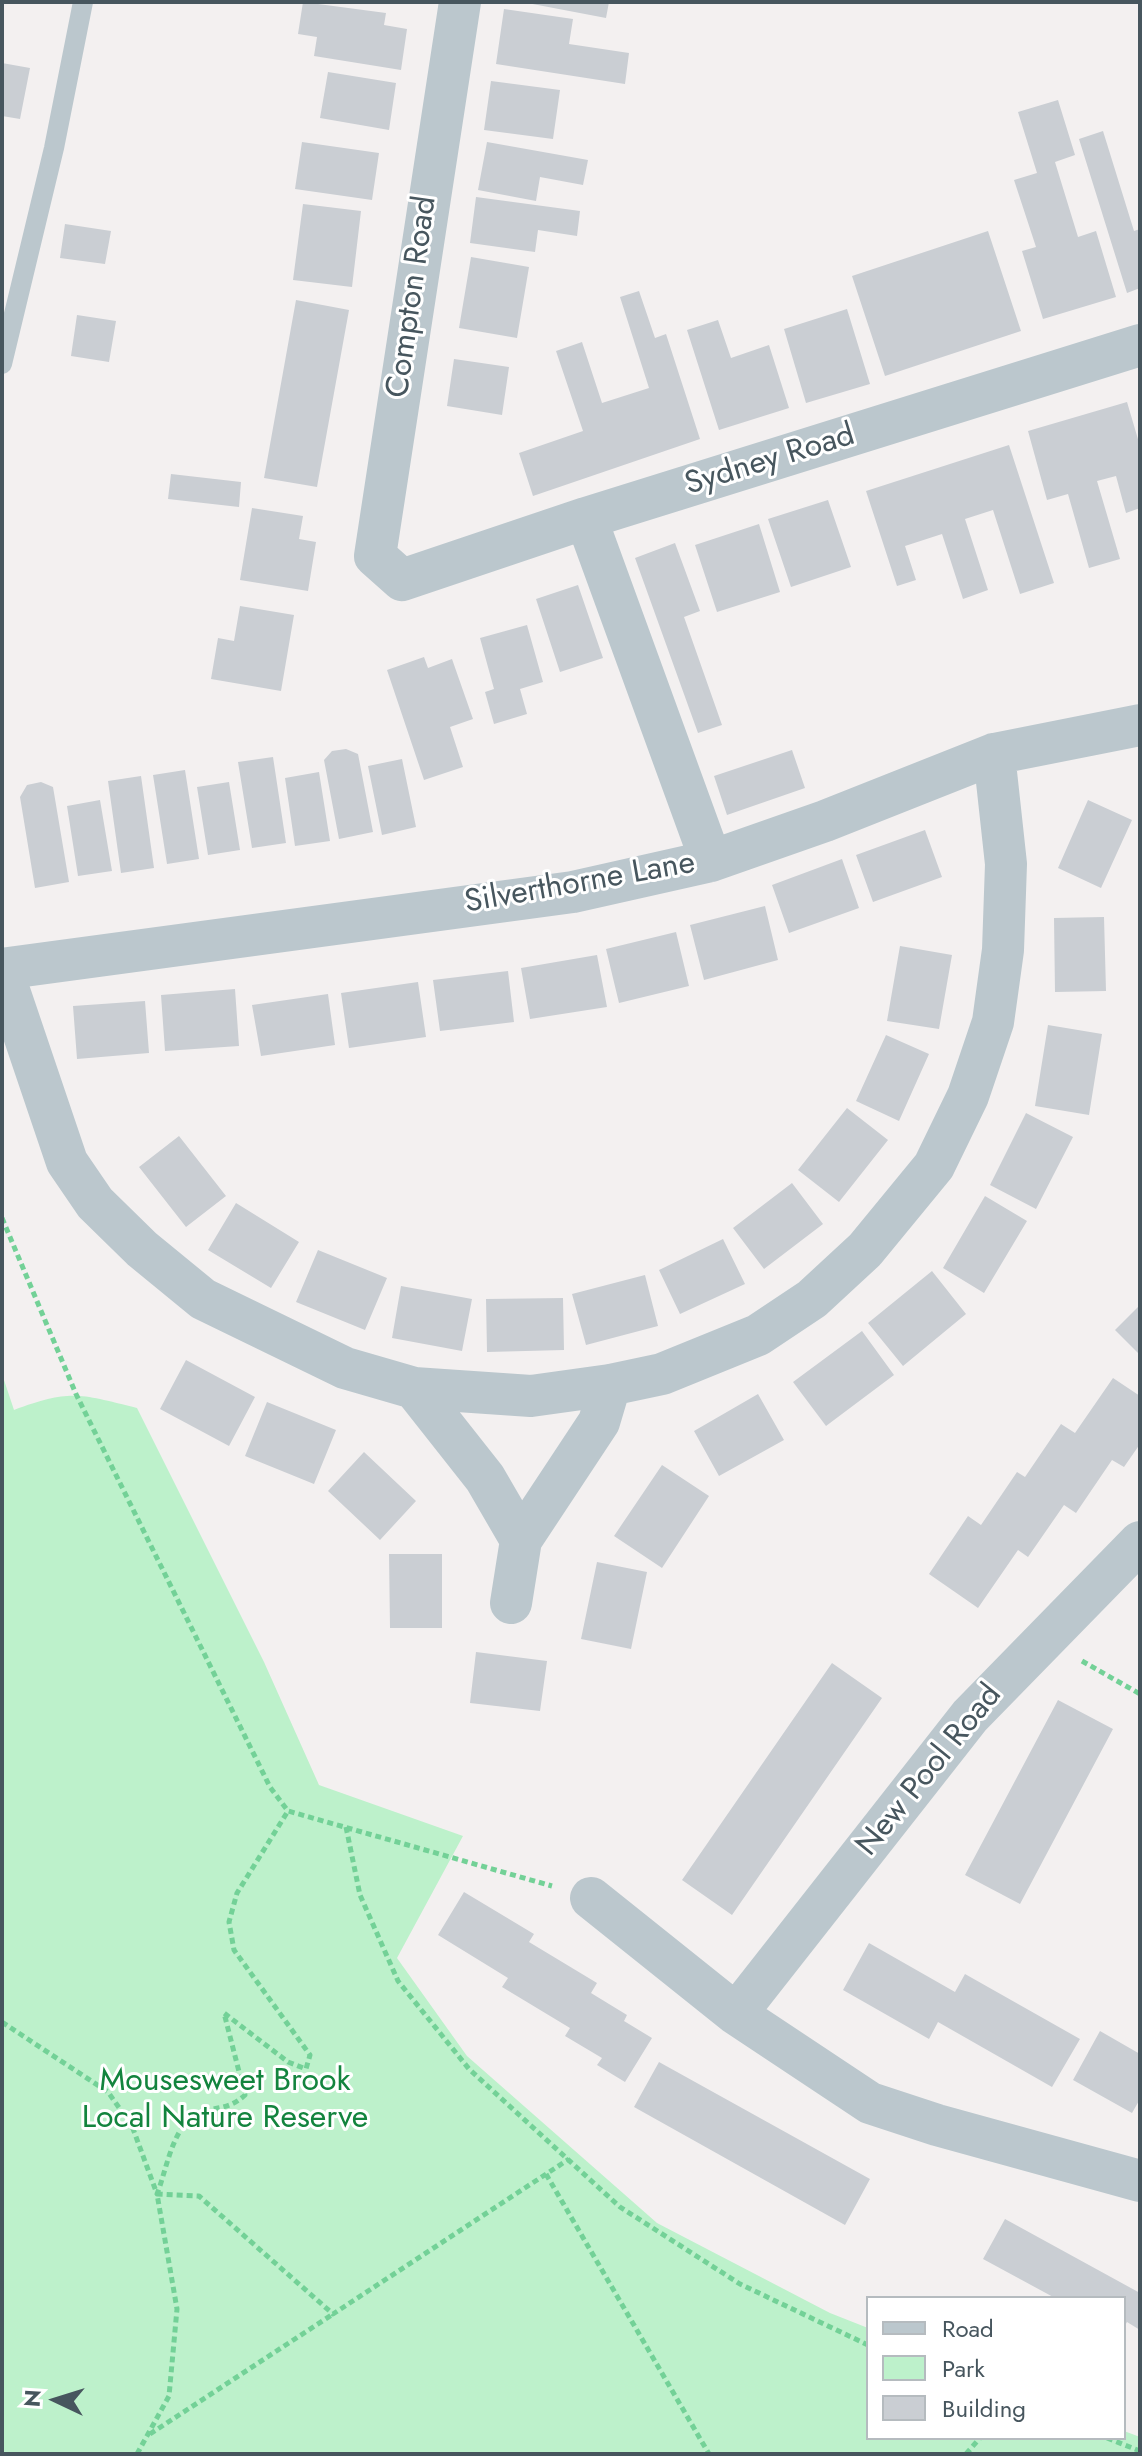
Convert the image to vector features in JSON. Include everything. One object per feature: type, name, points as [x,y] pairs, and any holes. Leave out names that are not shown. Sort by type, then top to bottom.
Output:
[{"type":"street","name":"Compton Road","points":[[402,580],[375,556],[460,2]]},
{"type":"street","name":"Sydney Road","points":[[402,580],[586,518],[1140,345]]},
{"type":"street","points":[[586,518],[711,861]]},
{"type":"street","name":"Silverthorne Lane","points":[[2,970],[573,892],[711,861],[825,821],[994,754],[1140,725]]},
{"type":"street","points":[[2,970],[67,1162],[95,1203],[142,1249],[223,1311],[345,1368],[414,1388],[531,1396],[662,1374],[758,1335],[812,1299],[865,1250],[934,1166],[968,1096],[993,1022],[1003,950],[1006,864],[994,754]]},
{"type":"street","points":[[511,1603],[521,1540],[599,1422],[610,1385]]},
{"type":"street","points":[[414,1388],[485,1478],[521,1540]]},
{"type":"street","name":"New Pool Road","points":[[736,2014],[970,1716],[1140,1542]]},
{"type":"street","points":[[591,1898],[736,2014],[870,2103],[937,2125],[1140,2181]]},
{"type":"lane","points":[[2,364],[54,148],[83,2]]},
{"type":"path","points":[[2,1218],[76,1394],[270,1787],[288,1811],[591,1898]]},
{"type":"path","points":[[1044,1639],[1140,1694]]},
{"type":"path","points":[[157,2194],[178,2134],[194,2116],[233,2106],[245,2095],[224,2013],[288,2062],[306,2069],[310,2055],[234,1950],[229,1922],[237,1893],[288,1811]]},
{"type":"path","points":[[346,1827],[360,1895],[398,1981],[469,2069],[620,2207],[740,2284],[866,2344]]},
{"type":"path","points":[[2,2022],[108,2092],[132,2126],[157,2194],[177,2309],[169,2396],[137,2454]]},
{"type":"path","points":[[146,2436],[569,2159]]},
{"type":"path","points":[[546,2174],[709,2454]]},
{"type":"path","points":[[157,2194],[199,2196],[333,2314]]},
{"type":"path","points":[[1112,2440],[1140,2451]]},
{"type":"green space","name":"Mousesweet Brook Local Nature Reserve","points":[[2,1374],[14,1410],[63,1396],[101,1399],[137,1408],[264,1662],[319,1785],[463,1836],[397,1958],[467,2056],[657,2223],[830,2313],[866,2327],[866,2440],[1126,2440],[1126,2432],[1140,2437],[1140,2454],[2,2454]]},
{"type":"building","points":[[303,2],[386,13],[384,25],[407,29],[401,70],[314,56],[317,37],[298,34]]},
{"type":"building","points":[[522,2],[609,2],[606,18]]},
{"type":"building","points":[[504,9],[573,19],[569,44],[629,53],[625,84],[496,64]]},
{"type":"building","points":[[2,63],[30,68],[20,119],[2,116]]},
{"type":"building","points":[[328,72],[396,83],[389,130],[320,118]]},
{"type":"building","points":[[491,81],[560,90],[553,139],[484,130]]},
{"type":"building","points":[[1058,100],[1075,155],[1055,162],[1078,237],[1096,231],[1116,297],[1043,319],[1022,251],[1036,247],[1014,180],[1037,173],[1018,112]]},
{"type":"building","points":[[1103,131],[1134,231],[1140,229],[1140,288],[1127,293],[1079,139]]},
{"type":"building","points":[[302,142],[379,153],[372,200],[295,189]]},
{"type":"building","points":[[487,142],[588,160],[583,185],[540,177],[536,201],[478,190]]},
{"type":"building","points":[[476,197],[580,211],[577,236],[538,230],[535,252],[470,243]]},
{"type":"building","points":[[303,204],[361,211],[352,287],[293,280]]},
{"type":"building","points":[[65,224],[111,231],[105,264],[60,258]]},
{"type":"building","points":[[988,231],[1021,331],[885,376],[852,276]]},
{"type":"building","points":[[471,257],[529,267],[517,338],[459,328]]},
{"type":"building","points":[[639,291],[655,338],[666,334],[700,439],[533,496],[519,453],[583,431],[556,351],[582,342],[602,403],[649,388],[620,297]]},
{"type":"building","points":[[296,300],[349,310],[317,487],[264,478]]},
{"type":"building","points":[[847,309],[870,384],[806,403],[784,329]]},
{"type":"building","points":[[77,315],[116,321],[109,362],[71,356]]},
{"type":"building","points":[[718,320],[731,358],[769,345],[789,408],[719,430],[687,330]]},
{"type":"building","points":[[454,359],[509,367],[502,415],[447,406]]},
{"type":"building","points":[[1127,402],[1140,446],[1140,508],[1126,513],[1116,476],[1097,481],[1120,559],[1089,568],[1068,494],[1047,500],[1028,431]]},
{"type":"building","points":[[1009,445],[1054,583],[1020,594],[993,510],[965,519],[988,590],[963,599],[942,534],[905,546],[916,580],[897,586],[866,491]]},
{"type":"building","points":[[171,474],[241,482],[239,507],[168,499]]},
{"type":"building","points":[[828,500],[851,567],[791,587],[768,519]]},
{"type":"building","points":[[252,508],[303,516],[299,539],[316,542],[308,591],[240,580]]},
{"type":"building","points":[[759,524],[780,592],[717,612],[695,545]]},
{"type":"building","points":[[675,543],[700,611],[684,617],[722,725],[698,733],[635,558]]},
{"type":"building","points":[[578,585],[603,658],[560,672],[536,599]]},
{"type":"building","points":[[240,606],[294,615],[281,691],[211,679],[218,638],[234,641]]},
{"type":"building","points":[[527,625],[543,682],[520,689],[527,714],[494,724],[485,692],[494,689],[480,638]]},
{"type":"building","points":[[424,657],[428,668],[452,659],[473,719],[450,727],[463,767],[424,780],[387,670]]},
{"type":"building","points":[[346,749],[358,754],[373,832],[339,839],[324,760],[332,751]]},
{"type":"building","points":[[792,750],[805,788],[727,815],[714,776]]},
{"type":"building","points":[[273,757],[286,843],[252,848],[238,762]]},
{"type":"building","points":[[402,759],[416,827],[382,835],[368,766]]},
{"type":"building","points":[[185,770],[199,859],[167,864],[153,775]]},
{"type":"building","points":[[319,772],[330,841],[295,846],[285,778]]},
{"type":"building","points":[[141,776],[154,868],[121,873],[108,781]]},
{"type":"building","points":[[41,782],[53,787],[69,882],[35,888],[20,797],[27,785]]},
{"type":"building","points":[[229,782],[240,850],[208,855],[197,787]]},
{"type":"building","points":[[100,800],[112,871],[78,876],[67,806]]},
{"type":"building","points":[[1088,800],[1132,820],[1101,888],[1058,868]]},
{"type":"building","points":[[925,830],[942,877],[873,902],[856,855]]},
{"type":"building","points":[[842,859],[859,908],[789,933],[772,885]]},
{"type":"building","points":[[765,906],[778,960],[704,980],[690,925]]},
{"type":"building","points":[[1104,917],[1106,991],[1055,992],[1054,918]]},
{"type":"building","points":[[676,932],[689,986],[619,1003],[606,949]]},
{"type":"building","points":[[900,946],[952,955],[939,1029],[887,1021]]},
{"type":"building","points":[[597,955],[607,1007],[530,1019],[521,968]]},
{"type":"building","points":[[508,971],[514,1022],[440,1031],[433,980]]},
{"type":"building","points":[[418,982],[426,1037],[349,1048],[341,993]]},
{"type":"building","points":[[235,989],[239,1046],[165,1051],[161,995]]},
{"type":"building","points":[[328,994],[335,1045],[261,1056],[252,1005]]},
{"type":"building","points":[[145,1001],[149,1053],[77,1059],[73,1006]]},
{"type":"building","points":[[1048,1025],[1102,1034],[1089,1115],[1035,1106]]},
{"type":"building","points":[[886,1035],[929,1054],[899,1121],[856,1101]]},
{"type":"building","points":[[847,1108],[888,1140],[839,1202],[798,1170]]},
{"type":"building","points":[[1026,1113],[1073,1137],[1036,1209],[990,1185]]},
{"type":"building","points":[[179,1136],[226,1196],[186,1227],[139,1167]]},
{"type":"building","points":[[792,1183],[823,1224],[764,1269],[733,1228]]},
{"type":"building","points":[[985,1196],[1027,1221],[984,1293],[943,1268]]},
{"type":"building","points":[[236,1203],[299,1242],[271,1288],[208,1250]]},
{"type":"building","points":[[723,1239],[745,1284],[680,1314],[659,1270]]},
{"type":"building","points":[[318,1250],[387,1278],[365,1330],[296,1302]]},
{"type":"building","points":[[932,1271],[966,1314],[903,1366],[868,1323]]},
{"type":"building","points":[[645,1275],[658,1326],[586,1345],[572,1294]]},
{"type":"building","points":[[401,1286],[472,1299],[462,1351],[392,1338]]},
{"type":"building","points":[[563,1298],[564,1350],[487,1352],[486,1299]]},
{"type":"building","points":[[1140,1305],[1140,1355],[1115,1330]]},
{"type":"building","points":[[862,1331],[894,1375],[826,1426],[793,1382]]},
{"type":"building","points":[[186,1360],[255,1397],[229,1446],[160,1409]]},
{"type":"building","points":[[1113,1378],[1140,1396],[1140,1444],[1124,1467],[1112,1460],[1076,1513],[1064,1505],[1028,1557],[1018,1550],[978,1608],[929,1574],[968,1516],[981,1525],[1017,1472],[1025,1477],[1061,1424],[1075,1433]]},
{"type":"building","points":[[758,1394],[784,1440],[719,1476],[694,1431]]},
{"type":"building","points":[[267,1402],[336,1430],[314,1484],[245,1456]]},
{"type":"building","points":[[364,1452],[416,1501],[380,1540],[328,1491]]},
{"type":"building","points":[[662,1465],[709,1496],[662,1568],[614,1536]]},
{"type":"building","points":[[389,1554],[442,1554],[442,1628],[390,1628]]},
{"type":"building","points":[[597,1562],[647,1572],[631,1649],[581,1639]]},
{"type":"building","points":[[476,1652],[547,1661],[540,1711],[470,1703]]},
{"type":"building","points":[[832,1663],[882,1698],[732,1915],[682,1880]]},
{"type":"building","points":[[1058,1700],[1113,1729],[1020,1904],[965,1875]]},
{"type":"building","points":[[464,1892],[534,1934],[529,1942],[597,1983],[591,1993],[627,2015],[624,2021],[652,2038],[625,2082],[597,2065],[602,2058],[565,2036],[570,2028],[502,1987],[508,1978],[438,1935]]},
{"type":"building","points":[[869,1943],[955,1992],[965,1974],[1080,2039],[1052,2087],[938,2022],[929,2039],[843,1990]]},
{"type":"building","points":[[1100,2031],[1140,2054],[1140,2099],[1132,2113],[1073,2080]]},
{"type":"building","points":[[659,2062],[870,2179],[845,2225],[634,2107]]},
{"type":"building","points":[[1005,2219],[1140,2293],[1140,2330],[1126,2324],[1126,2296],[1051,2296],[983,2259]]}]
